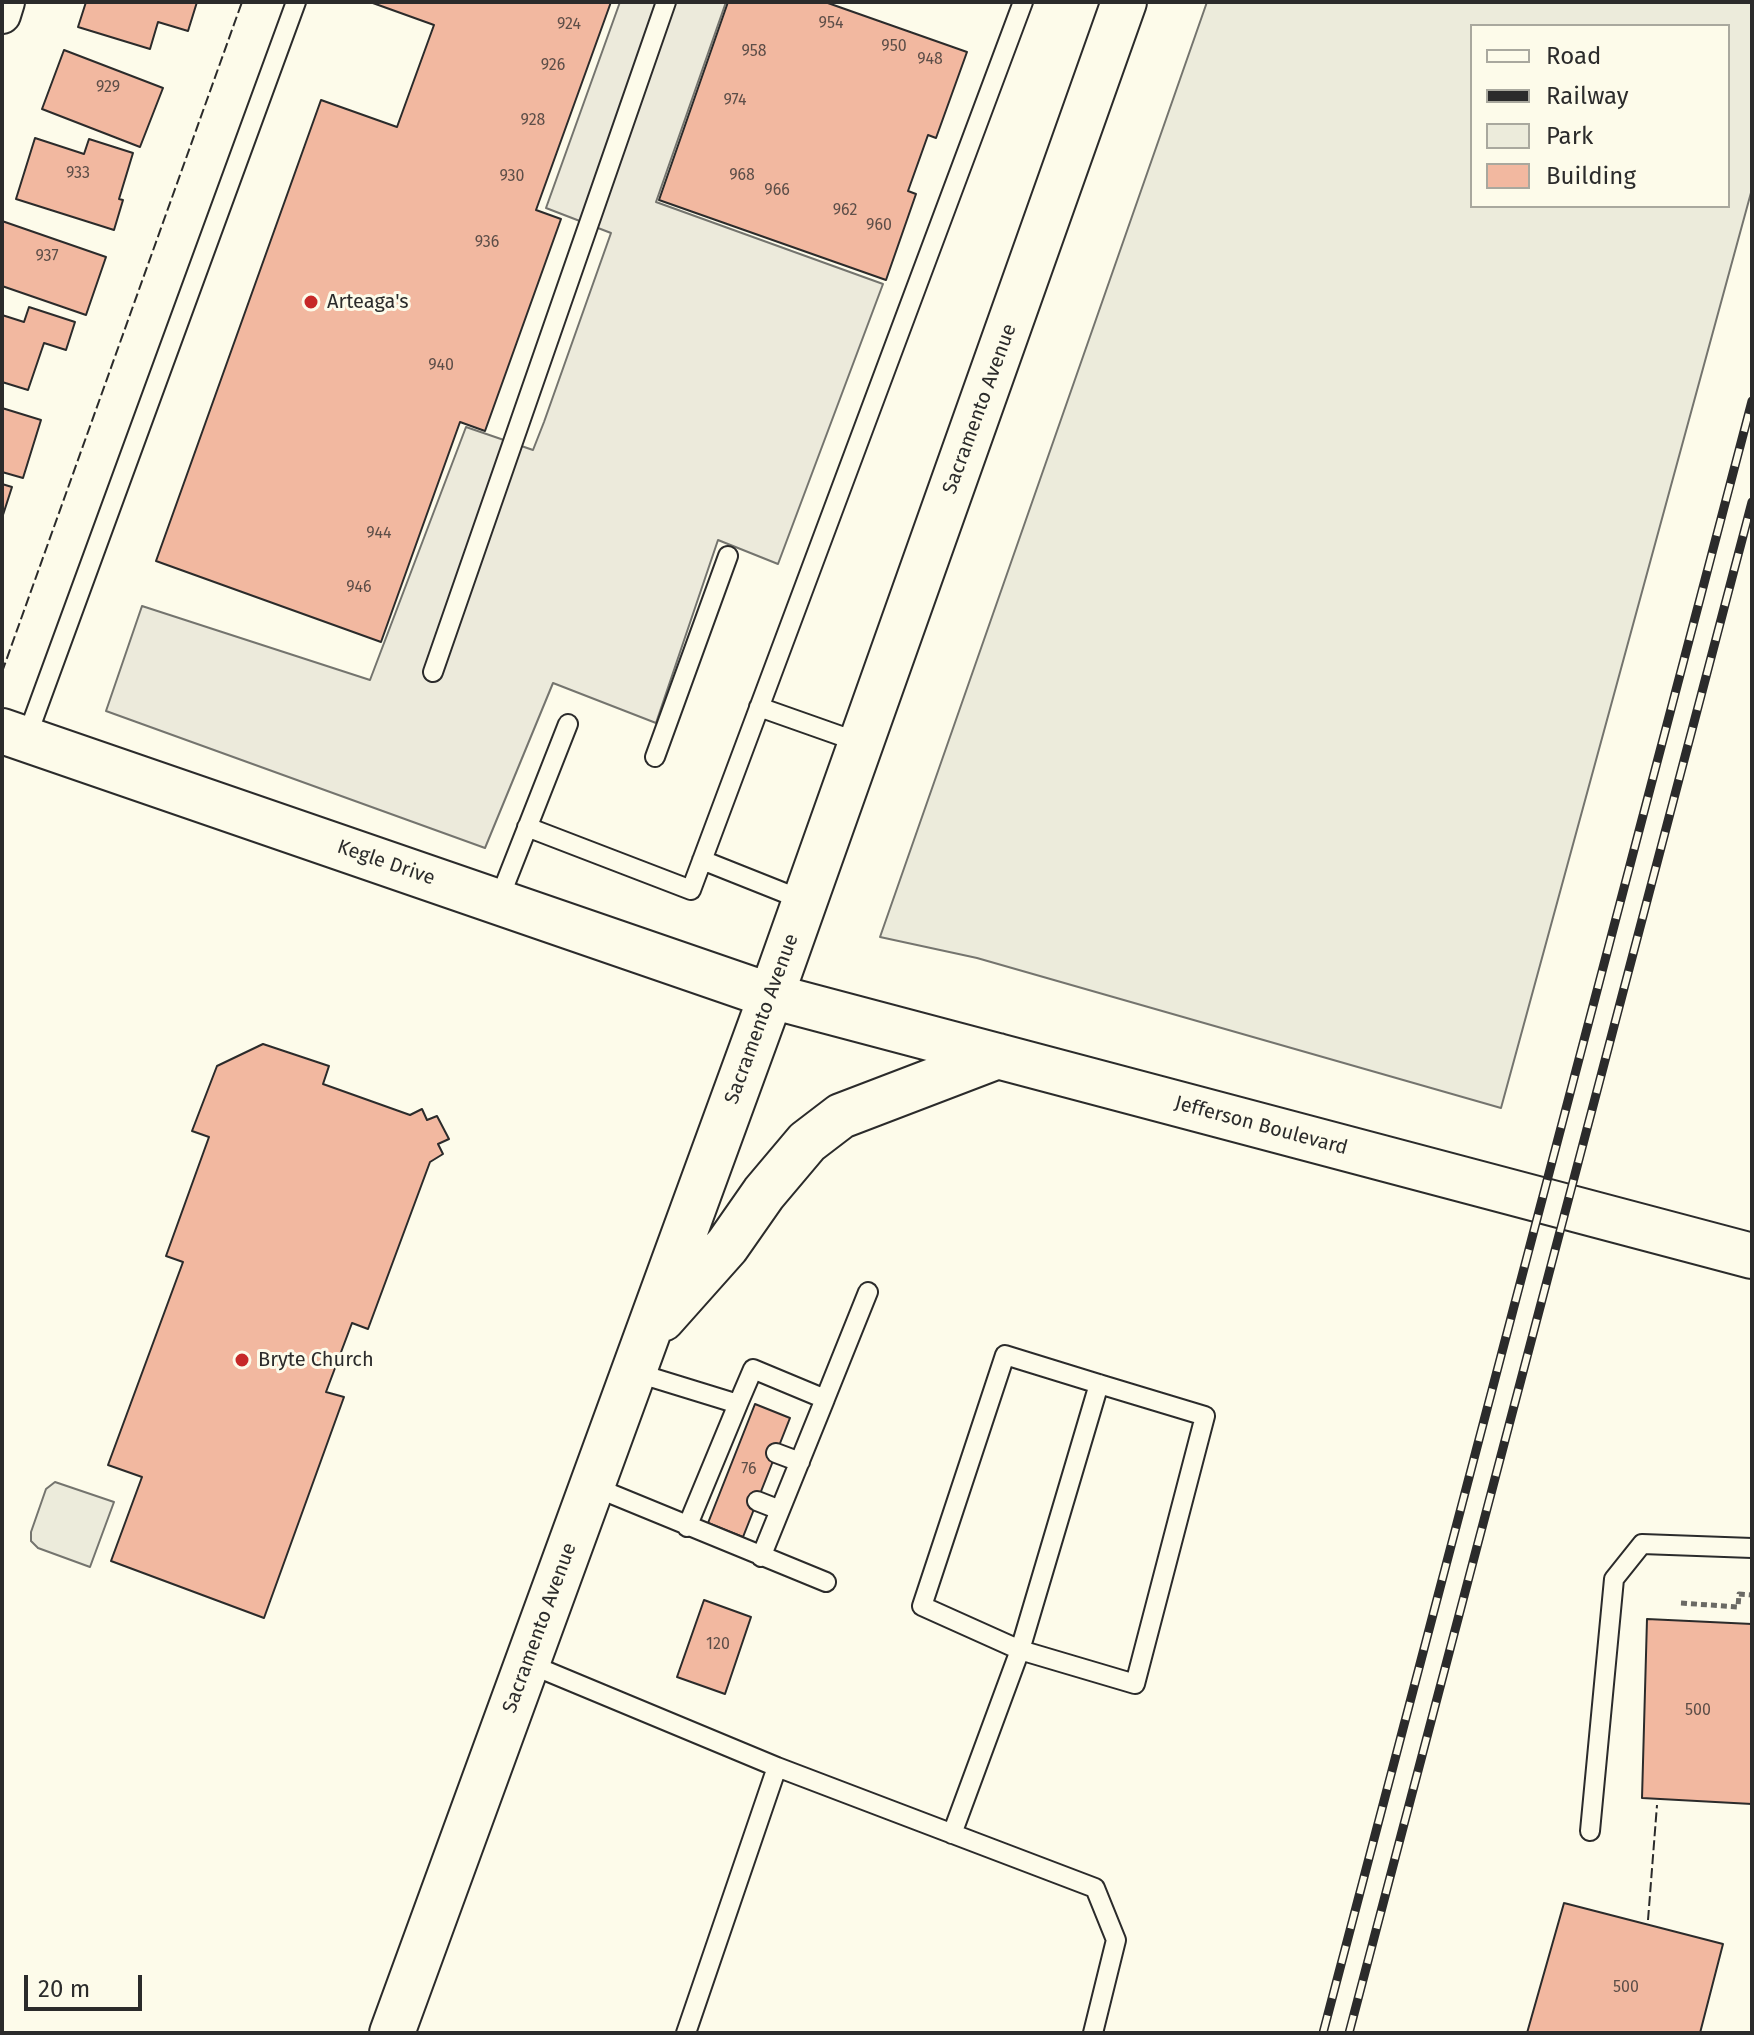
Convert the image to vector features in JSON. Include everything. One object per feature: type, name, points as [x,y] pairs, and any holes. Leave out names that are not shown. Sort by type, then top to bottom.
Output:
[{"type":"main road","name":"Sacramento Avenue","points":[[392,2033],[771,996],[1124,2]]},
{"type":"main road","name":"Kegle Drive","points":[[14,735],[771,996]]},
{"type":"main road","name":"Jefferson Boulevard","points":[[771,996],[1752,1256]]},
{"type":"main road","points":[[640,1354],[807,1142],[841,1116],[998,1056]]},
{"type":"street","points":[[2,15],[6,2]]},
{"type":"lane","points":[[14,735],[296,2]]},
{"type":"lane","points":[[433,672],[666,2]]},
{"type":"lane","points":[[527,827],[691,890],[1023,2]]},
{"type":"lane","points":[[655,757],[728,556]]},
{"type":"lane","points":[[759,707],[861,743]]},
{"type":"lane","points":[[498,902],[568,724]]},
{"type":"lane","points":[[702,860],[805,901]]},
{"type":"lane","points":[[761,1557],[868,1292]]},
{"type":"lane","points":[[640,1354],[738,1404]]},
{"type":"lane","points":[[1005,1355],[1205,1416],[1135,1684],[1020,1650],[922,1606],[1005,1355]]},
{"type":"lane","points":[[687,1527],[714,1484],[733,1438],[738,1404],[753,1369],[825,1399]]},
{"type":"lane","points":[[952,1834],[1020,1650],[1099,1384]]},
{"type":"lane","points":[[776,1453],[800,1462]]},
{"type":"lane","points":[[592,1486],[826,1582]]},
{"type":"lane","points":[[757,1501],[780,1510]]},
{"type":"lane","points":[[1590,1831],[1614,1579],[1642,1544],[1752,1548]]},
{"type":"lane","points":[[527,1663],[777,1767],[1095,1888],[1116,1940],[1093,2033]]},
{"type":"lane","points":[[686,2033],[777,1767]]},
{"type":"path","points":[[1681,1603],[1738,1607],[1739,1594],[1752,1595]]},
{"type":"green space","points":[[1207,2],[1752,2],[1752,189],[1501,1108],[977,958],[880,937]]},
{"type":"green space","points":[[55,1482],[114,1502],[90,1567],[38,1548],[31,1541],[31,1532],[46,1489]]},
{"type":"shaded area","points":[[620,2],[726,2],[656,202],[883,284],[778,564],[718,540],[656,723],[553,683],[485,848],[106,711],[142,606],[370,680],[466,427],[533,450],[544,422],[611,233],[546,208]]},
{"type":"building","points":[[86,2],[197,2],[188,31],[158,22],[150,49],[78,27]]},
{"type":"building","points":[[370,2],[611,2],[536,210],[561,219],[485,431],[460,422],[381,642],[156,561],[321,100],[397,127],[434,25]]},
{"type":"building","points":[[728,2],[825,2],[967,52],[936,138],[928,135],[908,191],[916,194],[886,280],[659,200]]},
{"type":"building","points":[[64,50],[163,88],[140,147],[42,109]]},
{"type":"building","points":[[35,138],[84,154],[89,139],[133,153],[119,199],[123,200],[114,230],[16,199]]},
{"type":"building","points":[[2,221],[106,257],[86,315],[2,286]]},
{"type":"building","points":[[29,307],[75,322],[66,350],[44,343],[28,390],[2,382],[2,315],[24,322]]},
{"type":"building","points":[[2,408],[41,420],[23,478],[2,472]]},
{"type":"building","points":[[2,484],[12,487],[2,518]]},
{"type":"building","name":"Bryte Church","points":[[263,1044],[329,1066],[323,1084],[410,1115],[422,1109],[427,1120],[437,1116],[449,1139],[438,1144],[443,1154],[430,1162],[368,1329],[352,1323],[326,1392],[344,1397],[264,1618],[111,1561],[142,1477],[108,1465],[183,1262],[166,1256],[209,1137],[192,1131],[217,1066]]},
{"type":"building","points":[[755,1404],[790,1418],[743,1537],[708,1523]]},
{"type":"building","points":[[704,1600],[751,1617],[725,1694],[677,1677]]},
{"type":"building","points":[[1647,1619],[1752,1624],[1752,1804],[1642,1798]]},
{"type":"building","points":[[1564,1903],[1723,1944],[1700,2033],[1527,2033]]},
{"type":"railway","points":[[1323,2033],[1752,401]]},
{"type":"railway","points":[[1349,2033],[1752,502]]},
{"type":"fence","points":[[2,672],[242,2]]},
{"type":"fence","points":[[1648,1920],[1657,1805]]},
{"type":"place","name":"Arteaga's","points":[[311,302]]},
{"type":"place","name":"Bryte Church","points":[[242,1360]]}]
